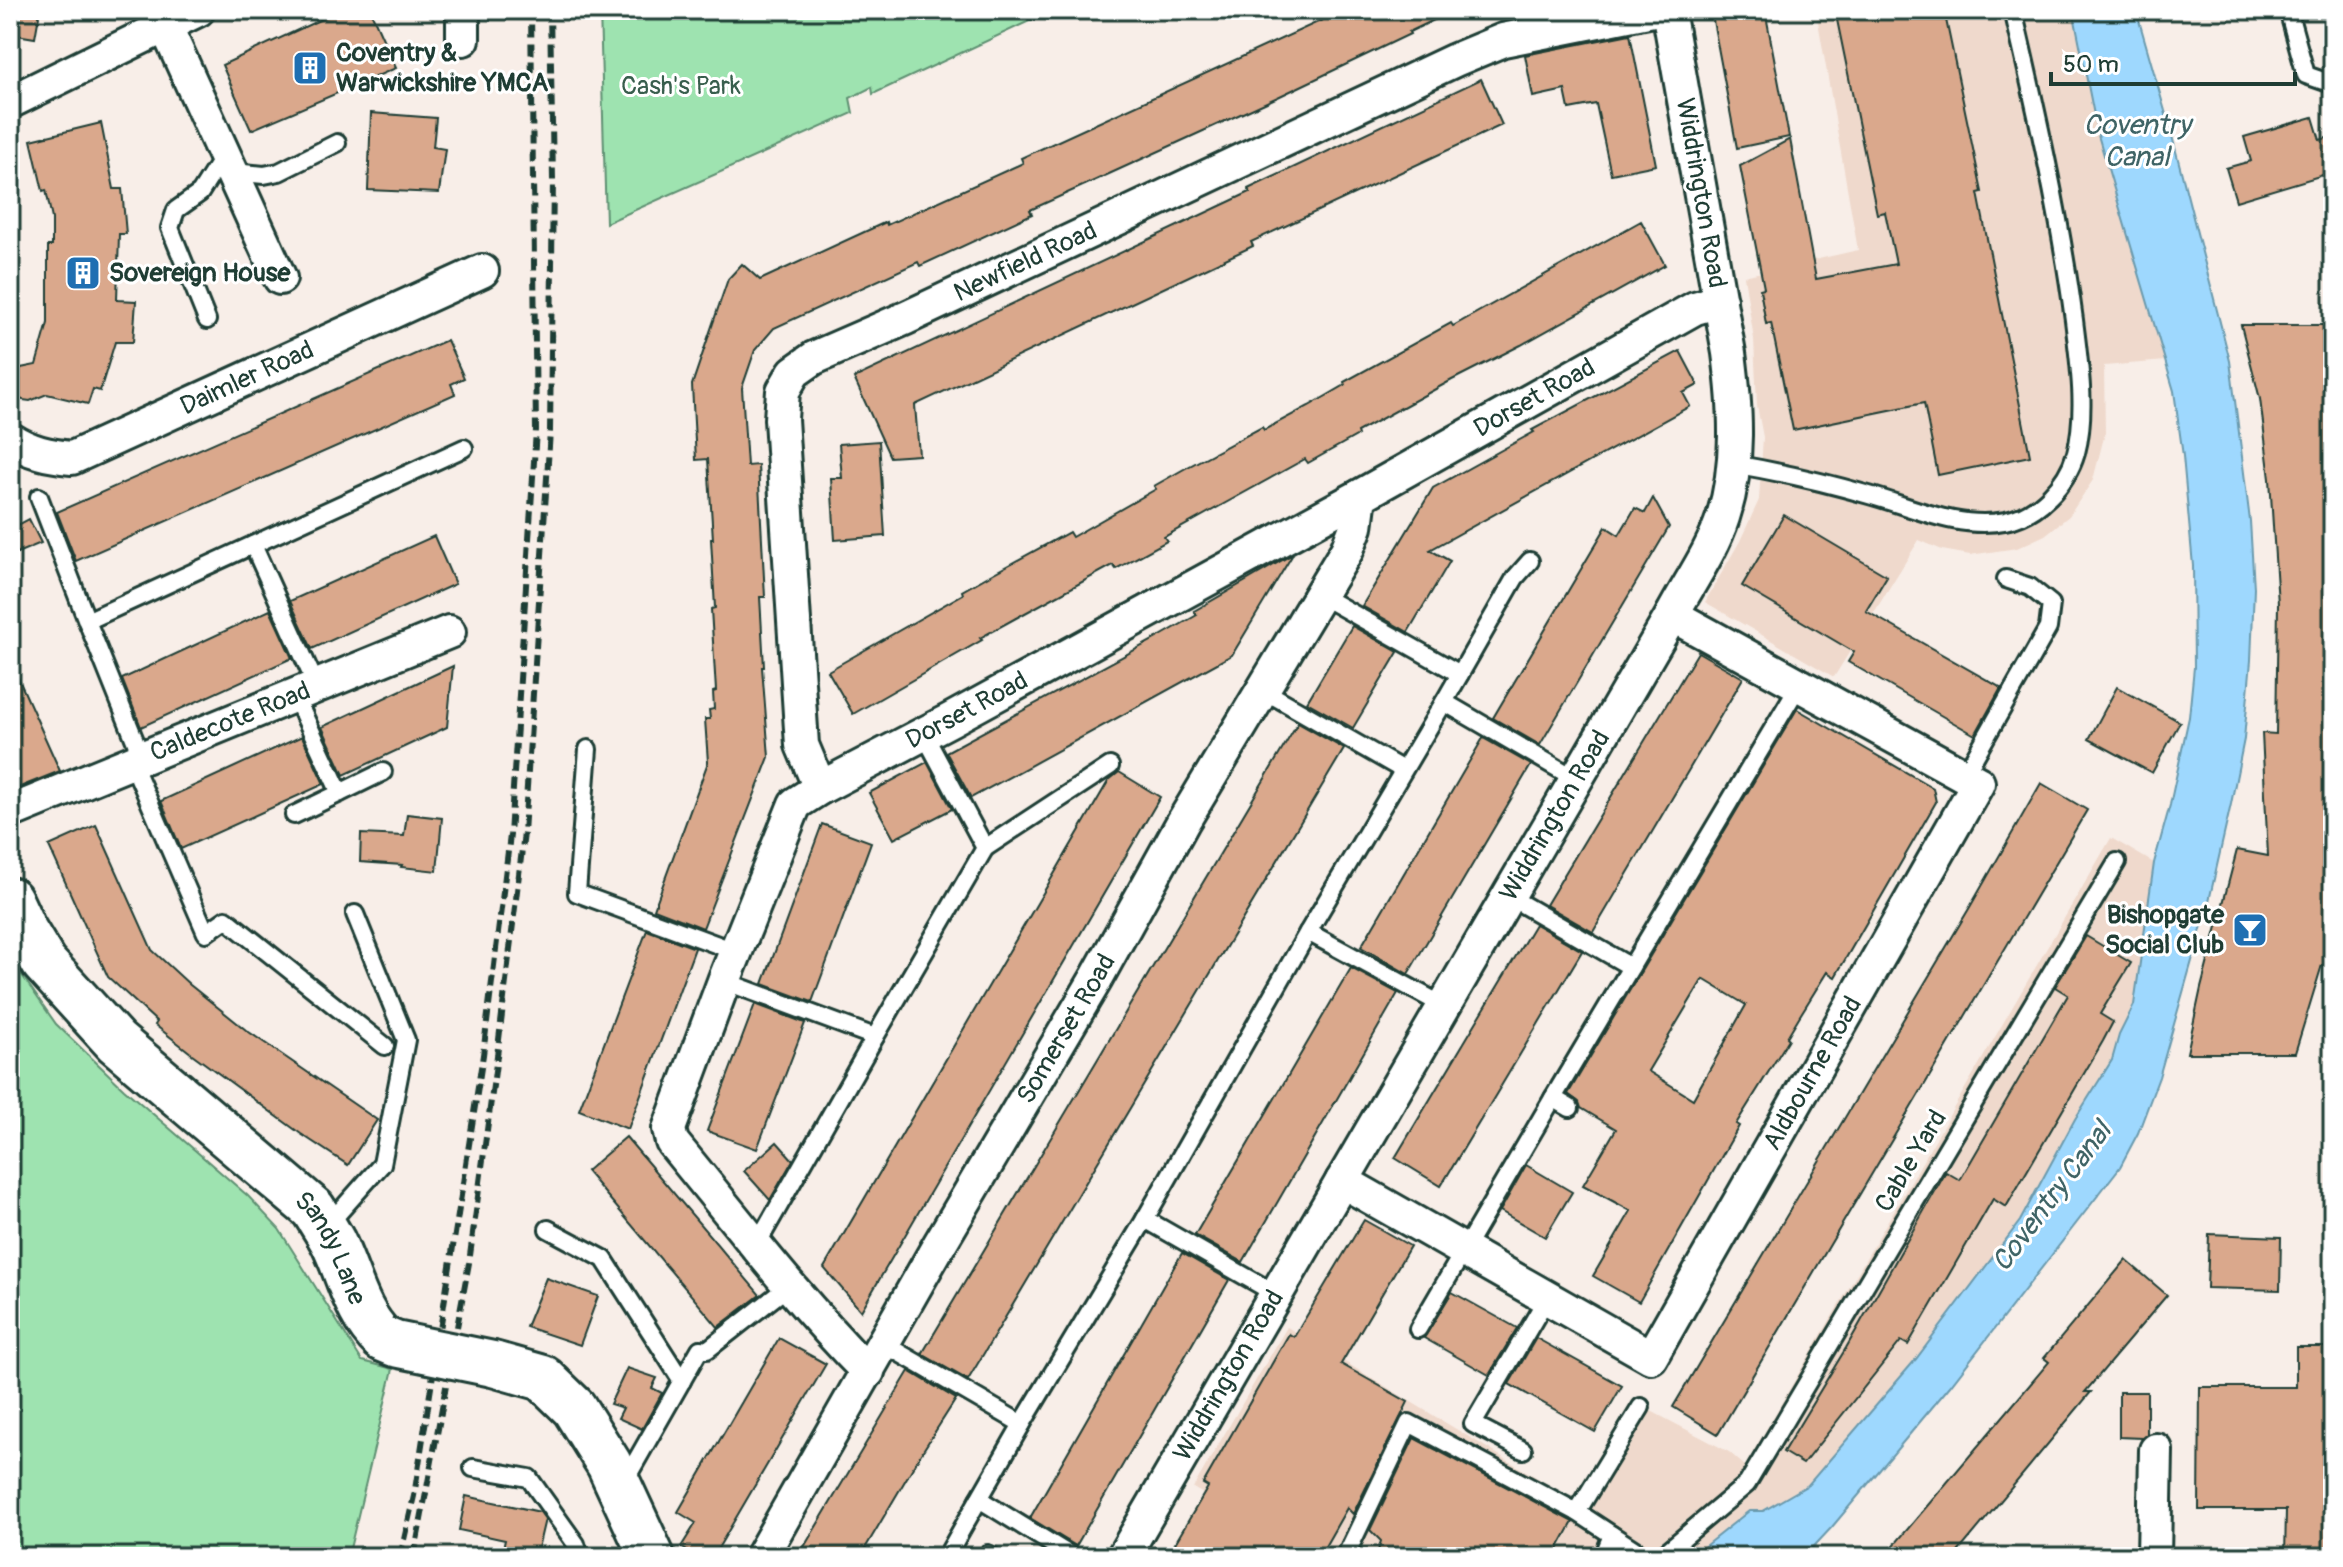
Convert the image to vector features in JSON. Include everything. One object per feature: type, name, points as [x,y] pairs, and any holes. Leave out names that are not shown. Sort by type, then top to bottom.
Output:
[{"type":"street","points":[[10,102],[198,10]]},
{"type":"street","name":"Newfield Road","points":[[820,788],[802,745],[786,513],[781,419],[783,391],[794,372],[814,358],[906,318],[1455,60],[1503,40],[1653,10]]},
{"type":"street","name":"Widdrington Road","points":[[1123,1557],[1672,615],[1723,518],[1733,464],[1734,391],[1668,10]]},
{"type":"street","points":[[166,27],[280,278]]},
{"type":"street","name":"Daimler Road","points":[[10,439],[26,449],[49,456],[72,458],[482,271]]},
{"type":"street","name":"Dorset Road","points":[[868,1372],[829,1333],[756,1246],[672,1142],[669,1129],[795,804],[1360,496],[1695,308],[1720,301]]},
{"type":"street","name":"Somerset Road","points":[[761,1557],[1096,979],[1183,822],[1347,550],[1356,527],[1360,496]]},
{"type":"street","points":[[1672,615],[1964,776]]},
{"type":"street","name":"Caldecote Road","points":[[10,812],[449,632]]},
{"type":"street","name":"Aldbourne Road","points":[[1342,1181],[1651,1357],[1978,783],[1964,776]]},
{"type":"street","name":"Sandy Lane","points":[[10,900],[44,963],[116,1042],[313,1209],[333,1241],[364,1316],[374,1331],[395,1344],[493,1364],[543,1378],[574,1408],[609,1464],[652,1557]]},
{"type":"street","points":[[2154,1557],[2156,1450]]},
{"type":"lane","points":[[1733,464],[1796,475],[1942,518],[1973,523],[2005,521],[2026,514],[2043,502],[2068,472],[2079,433],[2077,343],[2064,245],[2013,10]]},
{"type":"lane","points":[[2288,10],[2306,75],[2326,82],[2333,80]]},
{"type":"lane","points":[[207,320],[170,228],[176,210],[200,193],[229,163],[264,175],[279,172],[337,143]]},
{"type":"lane","points":[[87,621],[464,448]]},
{"type":"lane","points":[[39,497],[137,760],[206,933],[226,919],[385,1046]]},
{"type":"lane","points":[[253,545],[340,793]]},
{"type":"lane","points":[[946,1557],[1515,578],[1530,561]]},
{"type":"lane","points":[[1964,776],[2048,628],[2051,604],[2030,587],[2006,579]]},
{"type":"lane","points":[[1320,595],[1460,674]]},
{"type":"lane","points":[[1418,1329],[1799,685]]},
{"type":"lane","points":[[1263,690],[1403,770]]},
{"type":"lane","points":[[1444,702],[1576,779]]},
{"type":"lane","points":[[924,734],[985,848]]},
{"type":"lane","points":[[588,749],[577,893],[875,1037]]},
{"type":"lane","points":[[756,1246],[985,848],[1110,766]]},
{"type":"lane","points":[[294,815],[383,772]]},
{"type":"lane","name":"Cable Yard","points":[[1660,1557],[1747,1484],[2117,862]]},
{"type":"lane","points":[[1508,896],[1631,967]]},
{"type":"lane","points":[[325,1228],[382,1164],[406,1040],[355,914]]},
{"type":"lane","points":[[1308,932],[1444,1006]]},
{"type":"lane","points":[[1553,1098],[1570,1108]]},
{"type":"lane","points":[[1145,1219],[1276,1294]]},
{"type":"lane","points":[[548,1229],[604,1259],[682,1381]]},
{"type":"lane","points":[[620,1489],[700,1349],[707,1350],[790,1285]]},
{"type":"lane","points":[[1523,1450],[1473,1424],[1547,1298]]},
{"type":"lane","points":[[884,1344],[1022,1424]]},
{"type":"lane","points":[[1577,1512],[1641,1407]]},
{"type":"lane","points":[[1345,1557],[1409,1423],[1577,1512],[1646,1557]]},
{"type":"lane","points":[[473,1468],[529,1478],[576,1544],[580,1557]]},
{"type":"lane","points":[[979,1499],[1073,1557]]},
{"type":"lane","points":[[1603,1557],[1612,1535]]},
{"type":"shaded area","points":[[1816,10],[2073,10],[2098,135],[2166,361],[2104,366],[2105,433],[2093,480],[2069,516],[2045,535],[2017,548],[1970,555],[1942,550],[1919,540],[1834,677],[1705,602],[1759,500],[1763,437],[1757,406],[1754,339],[1744,276],[1858,250]]},
{"type":"shaded area","points":[[2111,838],[2154,863],[2134,1005],[2119,1035],[2112,1060],[2075,1119],[2020,1221],[1916,1359],[1808,1485],[1763,1511],[1749,1512],[1691,1557],[1276,1557],[1283,1541],[1193,1488],[1287,1327],[1572,1499],[1634,1402],[1729,1452],[1745,1466]]},
{"type":"green space","name":"Cash's Park","points":[[600,10],[1053,10],[873,94],[872,87],[850,98],[853,113],[606,223]]},
{"type":"green space","points":[[10,958],[56,1024],[124,1089],[248,1196],[279,1229],[362,1361],[393,1369],[348,1557],[10,1557]]},
{"type":"water","name":"Coventry Canal","points":[[2073,10],[2136,10],[2230,361],[2250,521],[2254,588],[2244,739],[2209,901],[2159,1077],[2138,1133],[2120,1167],[1950,1386],[1804,1557],[1691,1557],[1749,1511],[1763,1511],[1808,1485],[1916,1359],[2020,1221],[2075,1119],[2112,1060],[2119,1035],[2134,1005],[2154,863],[2189,717],[2194,667],[2193,566],[2174,391],[2098,135]]},
{"type":"building","points":[[10,10],[40,10],[35,38],[10,34]]},
{"type":"building","name":"Coventry & Warwickshire YMCA","points":[[341,10],[370,10],[396,68],[251,130],[222,65]]},
{"type":"building","points":[[1344,10],[1455,10],[1280,96],[1030,210],[1032,214],[774,328],[755,350],[742,388],[747,466],[758,465],[765,597],[760,597],[762,667],[769,757],[703,928],[654,909],[708,762],[705,719],[710,719],[709,710],[714,709],[713,692],[716,691],[711,609],[715,608],[713,539],[708,459],[696,460],[692,385],[728,279],[742,264],[760,280],[886,222],[887,225],[1023,163],[1021,158]]},
{"type":"building","points":[[1711,10],[1765,10],[1789,137],[1737,148]]},
{"type":"building","points":[[1835,10],[1944,10],[1982,192],[1978,193],[2030,456],[1938,475],[1924,403],[1793,430],[1771,323],[1766,324],[1760,289],[1764,288],[1740,166],[1790,139],[1816,279],[1896,264],[1885,212],[1877,214]]},
{"type":"building","points":[[1630,34],[1656,165],[1611,174],[1596,104],[1569,109],[1565,90],[1533,97],[1525,55]]},
{"type":"building","points":[[1481,79],[1502,125],[1251,242],[1253,246],[915,405],[919,455],[890,457],[854,378],[1250,192],[1248,189]]},
{"type":"building","points":[[371,113],[436,118],[433,147],[445,149],[439,193],[368,190]]},
{"type":"building","points":[[2313,117],[2320,140],[2333,136],[2333,172],[2236,201],[2226,168],[2251,161],[2244,137]]},
{"type":"building","name":"Sovereign House","points":[[101,123],[114,189],[122,189],[126,234],[119,234],[117,300],[136,301],[133,342],[115,342],[100,391],[93,389],[88,404],[47,394],[30,401],[23,400],[17,398],[13,391],[12,378],[21,368],[36,365],[48,323],[48,246],[52,246],[52,219],[31,140]]},
{"type":"building","points":[[1641,221],[1665,265],[1357,432],[1358,435],[1308,463],[1305,459],[1164,537],[1167,541],[1116,569],[1113,565],[1016,618],[853,714],[828,671],[963,594],[962,591],[992,574],[1069,532],[1072,537],[1156,489],[1154,486],[1184,469],[1262,427],[1264,430],[1309,406],[1345,385],[1344,382],[1451,323],[1453,326]]},
{"type":"building","points":[[2241,325],[2333,325],[2333,965],[2322,965],[2295,1053],[2187,1053],[2237,850],[2268,856],[2262,733],[2276,734],[2278,604],[2270,479],[2260,399]]},
{"type":"building","points":[[447,340],[464,378],[451,384],[455,394],[76,561],[57,512]]},
{"type":"building","points":[[1680,351],[1698,385],[1683,393],[1690,406],[1430,550],[1450,561],[1408,632],[1362,606],[1433,488],[1534,432],[1532,430]]},
{"type":"building","points":[[879,441],[885,536],[835,540],[831,478],[842,478],[839,444]]},
{"type":"building","points":[[1653,498],[1669,527],[1540,745],[1493,718],[1606,527],[1619,535],[1635,508],[1645,513]]},
{"type":"building","points":[[1784,515],[1887,576],[1866,611],[2001,688],[1975,735],[1848,662],[1854,652],[1742,586]]},
{"type":"building","points":[[29,519],[41,543],[10,556],[10,529]]},
{"type":"building","points":[[434,536],[455,584],[312,649],[290,601]]},
{"type":"building","points":[[1293,554],[1232,655],[971,798],[946,752],[1157,638],[1197,615],[1194,611]]},
{"type":"building","points":[[270,610],[292,658],[141,727],[122,679]]},
{"type":"building","points":[[1352,626],[1398,652],[1353,728],[1307,702]]},
{"type":"building","points":[[1698,652],[1743,678],[1593,932],[1546,905]]},
{"type":"building","points":[[10,660],[60,771],[10,791]]},
{"type":"building","points":[[453,666],[447,727],[344,775],[322,727]]},
{"type":"building","points":[[2117,687],[2180,722],[2152,773],[2089,739]]},
{"type":"building","points":[[1797,709],[1933,788],[1936,802],[1835,977],[1827,972],[1787,1037],[1789,1039],[1736,1124],[1739,1126],[1639,1302],[1593,1276],[1631,1211],[1583,1185],[1616,1129],[1581,1108],[1579,1102],[1568,1094]],"holes":[[[1703,979],[1746,1005],[1693,1099],[1648,1071]]]},
{"type":"building","points":[[1298,723],[1344,749],[968,1380],[922,1354]]},
{"type":"building","points":[[302,736],[324,784],[181,849],[161,801]]},
{"type":"building","points":[[1483,738],[1531,765],[1408,974],[1361,947]]},
{"type":"building","points":[[927,762],[952,809],[894,839],[869,793]]},
{"type":"building","points":[[1119,772],[1160,797],[861,1311],[824,1268],[1109,780]]},
{"type":"building","points":[[2041,783],[2087,810],[1718,1434],[1673,1407]]},
{"type":"building","points":[[407,814],[442,818],[437,871],[360,862],[361,834],[404,836]]},
{"type":"building","points":[[822,824],[871,842],[812,1002],[763,984]]},
{"type":"building","points":[[96,825],[152,950],[246,1030],[377,1120],[348,1165],[192,1054],[155,1025],[157,1022],[108,977],[49,846]]},
{"type":"building","points":[[1535,924],[1582,951],[1441,1186],[1395,1158]]},
{"type":"building","points":[[647,930],[695,948],[628,1129],[579,1110]]},
{"type":"building","points":[[2086,936],[2131,963],[2100,1014],[2113,1022],[2103,1041],[2006,1207],[1993,1199],[1908,1345],[1901,1341],[1803,1464],[1783,1452],[1946,1172],[1960,1180],[2068,995],[2055,987]]},
{"type":"building","points":[[1351,968],[1398,993],[1243,1262],[1195,1235]]},
{"type":"building","points":[[755,1004],[805,1023],[757,1149],[707,1131]]},
{"type":"building","points":[[626,1137],[760,1295],[718,1327],[586,1171]]},
{"type":"building","points":[[777,1142],[793,1160],[770,1200],[744,1171]]},
{"type":"building","points":[[1526,1165],[1572,1192],[1545,1237],[1500,1211]]},
{"type":"building","points":[[1364,1220],[1410,1246],[1341,1364],[1408,1402],[1353,1514],[1347,1508],[1319,1557],[1167,1557],[1208,1487],[1203,1484],[1289,1334],[1294,1337]]},
{"type":"building","points":[[2209,1234],[2281,1237],[2280,1290],[2207,1288]]},
{"type":"building","points":[[1182,1253],[1229,1280],[1076,1546],[1030,1518]]},
{"type":"building","points":[[2126,1260],[2167,1295],[2085,1392],[2091,1392],[1954,1557],[1884,1557],[2049,1362],[2044,1358]]},
{"type":"building","points":[[546,1278],[598,1296],[580,1345],[526,1327]]},
{"type":"building","points":[[1452,1292],[1517,1328],[1489,1375],[1424,1338]]},
{"type":"building","points":[[779,1338],[826,1364],[713,1557],[697,1557],[681,1547],[696,1523],[678,1512]]},
{"type":"building","points":[[1536,1338],[1622,1386],[1595,1432],[1509,1384]]},
{"type":"building","points":[[2296,1347],[2333,1347],[2333,1557],[2285,1557],[2286,1510],[2199,1510],[2200,1387],[2296,1387]]},
{"type":"building","points":[[627,1368],[657,1378],[652,1388],[662,1393],[642,1429],[618,1418],[623,1408],[610,1404]]},
{"type":"building","points":[[909,1371],[956,1399],[860,1557],[798,1557]]},
{"type":"building","points":[[2119,1392],[2147,1392],[2147,1434],[2142,1438],[2119,1437]]},
{"type":"building","points":[[1414,1438],[1573,1522],[1554,1557],[1376,1557],[1381,1541],[1370,1530]]},
{"type":"building","points":[[466,1496],[540,1512],[545,1519],[536,1557],[501,1557],[505,1540],[459,1530]]},
{"type":"railway","points":[[400,1557],[414,1496],[483,1055],[510,835],[536,430],[531,10]]},
{"type":"railway","points":[[414,1557],[469,1263],[524,833],[550,431],[553,180],[550,10]]},
{"type":"place","name":"Coventry & Warwickshire YMCA","points":[[310,68]]},
{"type":"place","name":"Sovereign House","points":[[83,273]]},
{"type":"place","name":"Bishopgate Social Club","points":[[2250,930]]}]
